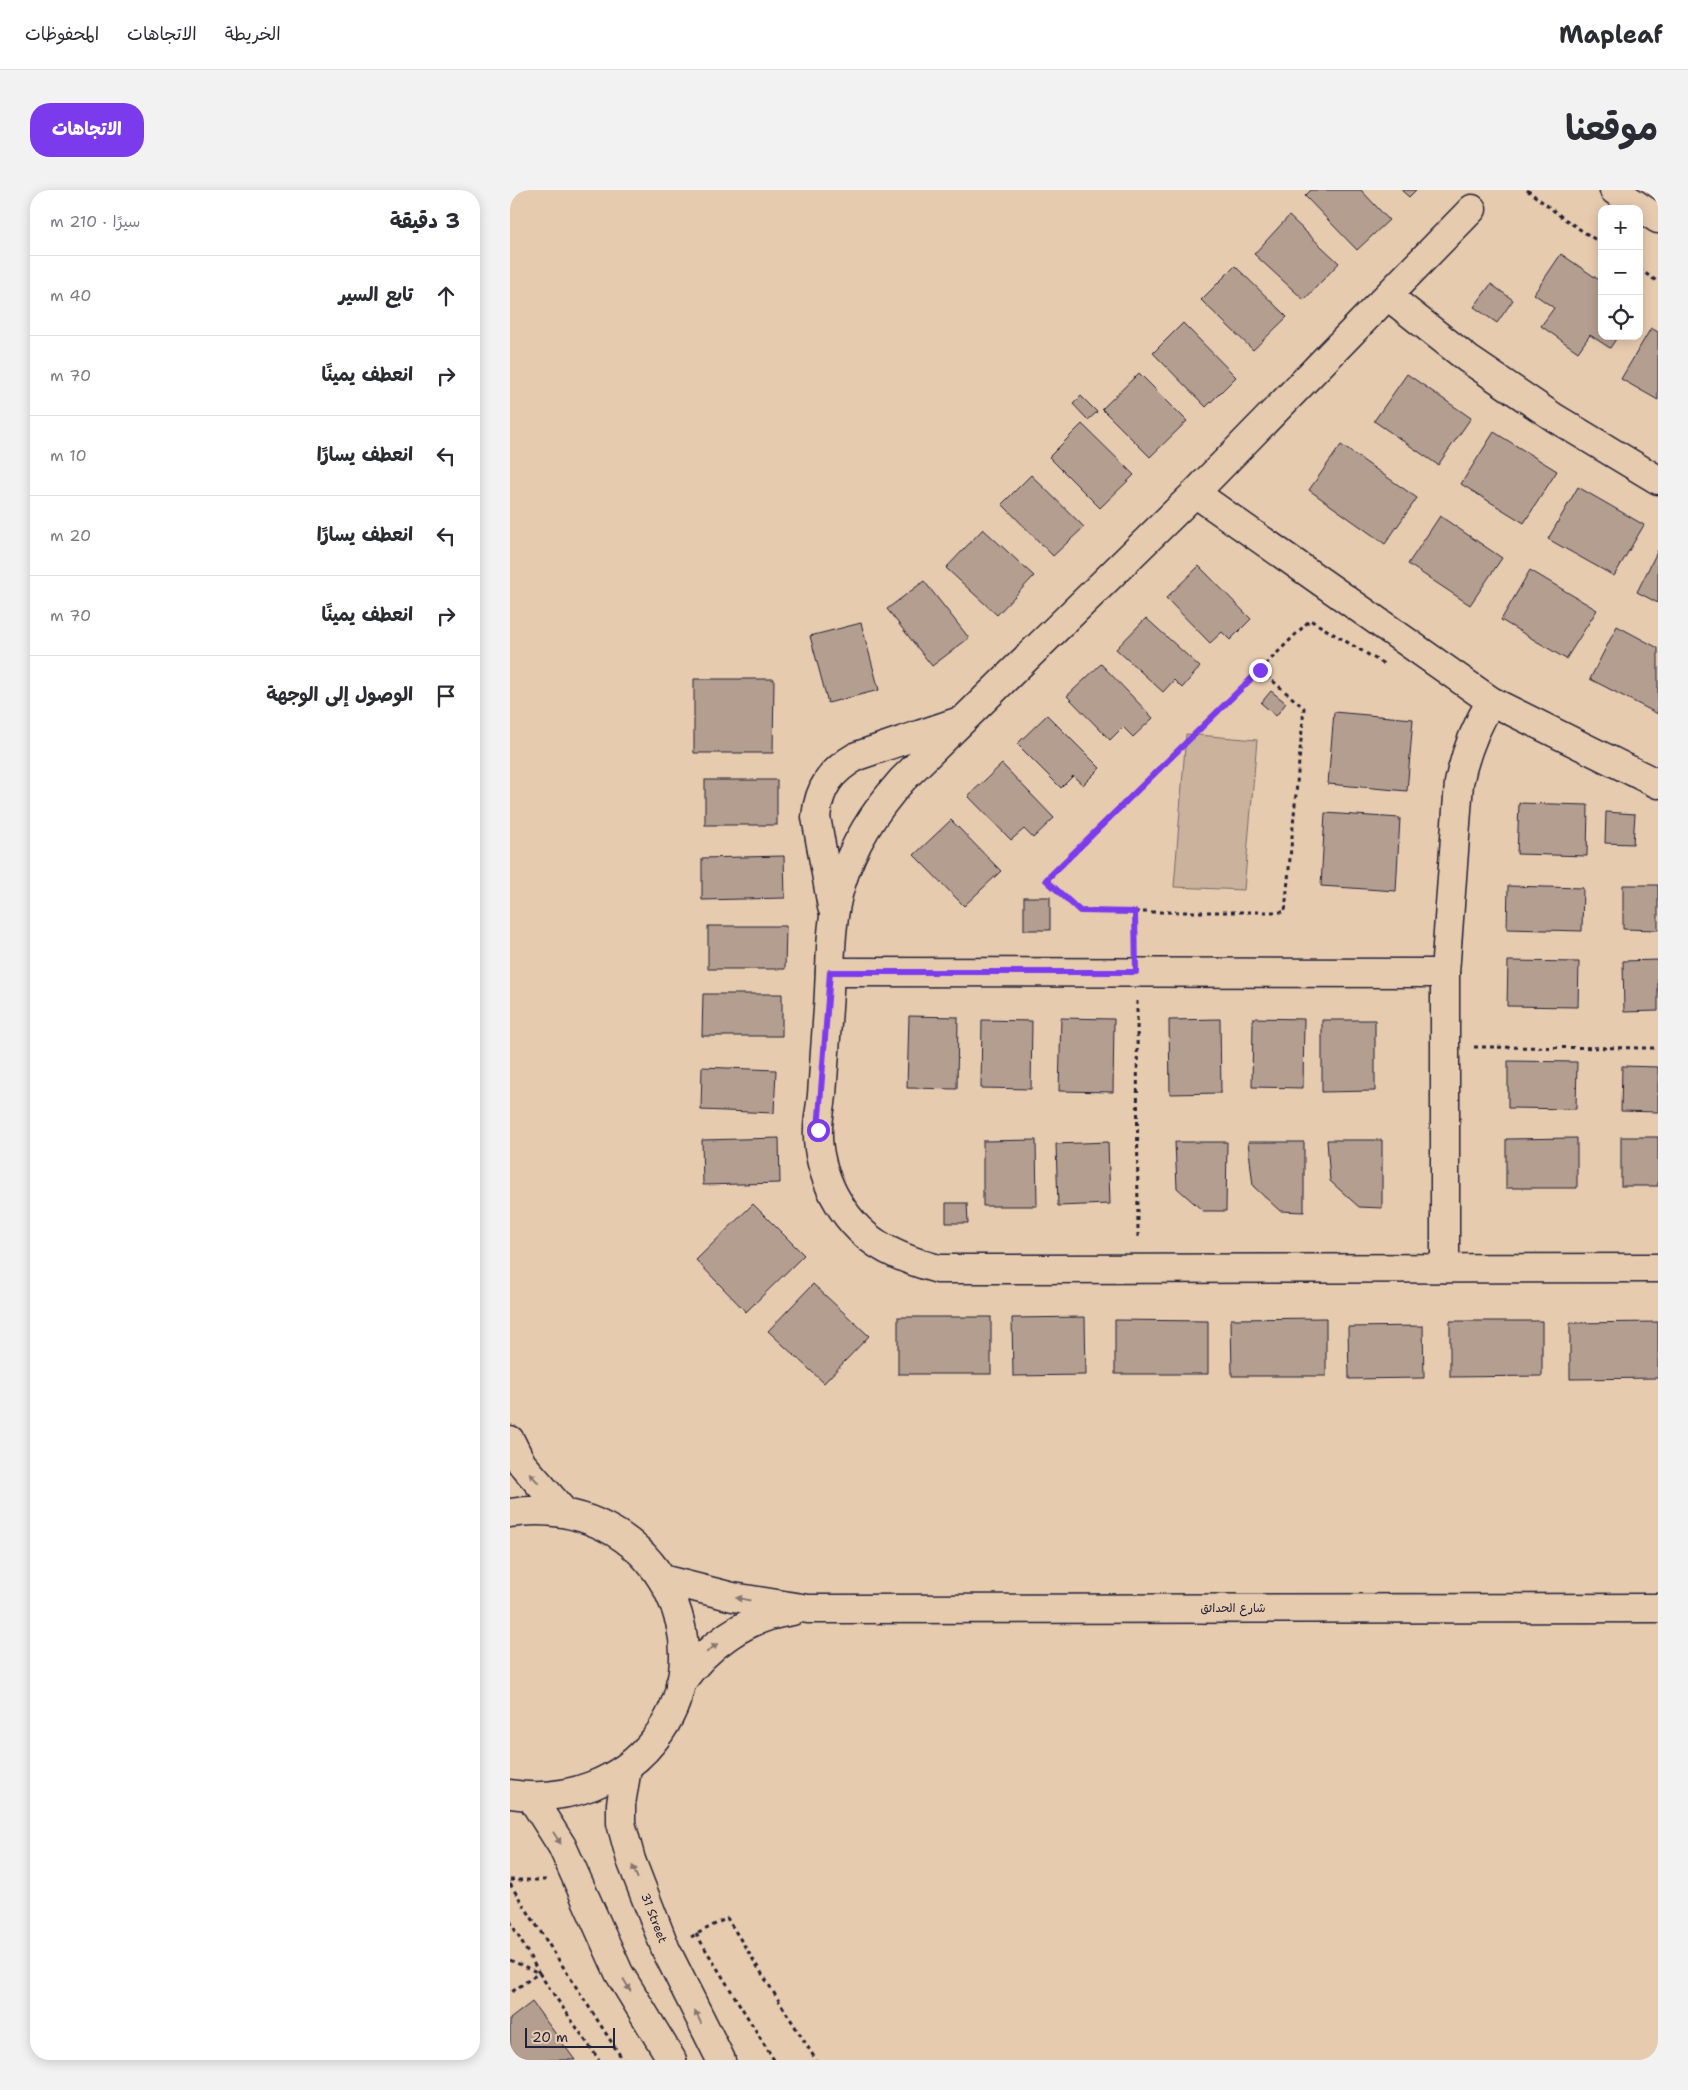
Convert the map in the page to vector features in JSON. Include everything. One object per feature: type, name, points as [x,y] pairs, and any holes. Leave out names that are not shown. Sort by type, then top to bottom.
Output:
[{"type":"street","points":[[1614,190],[1658,219]]},
{"type":"street","points":[[1472,209],[1195,493],[902,780],[881,803],[864,829],[850,857],[842,878],[834,916],[818,1130],[822,1163],[834,1194],[852,1222],[876,1244],[906,1260],[938,1270],[1658,1268]]},
{"type":"street","points":[[1388,296],[1468,359],[1555,418],[1658,480]]},
{"type":"street","points":[[1195,493],[1491,701],[1658,784]]},
{"type":"street","points":[[1445,1268],[1445,973],[1459,783],[1465,754],[1476,727],[1491,701]]},
{"type":"street","points":[[834,916],[816,817],[818,802],[823,788],[831,775],[843,764],[857,756],[965,719]]},
{"type":"street","points":[[830,972],[1445,973]]},
{"type":"street","points":[[510,1440],[522,1464],[565,1513]]},
{"type":"street","points":[[510,1514],[542,1511],[565,1513],[592,1520],[616,1533],[638,1550],[662,1579],[674,1604],[682,1630],[683,1657],[680,1684],[670,1714],[659,1734],[627,1768],[594,1787],[575,1793],[557,1796],[520,1796]]},
{"type":"street","points":[[662,1579],[733,1597],[808,1609]]},
{"type":"street","name":"شارع الحدائق","points":[[808,1609],[1658,1608]]},
{"type":"street","points":[[680,1684],[692,1666],[708,1651],[744,1626],[786,1612],[808,1609]]},
{"type":"street","name":"31 Street","points":[[627,1768],[621,1804],[621,1823],[631,1860],[666,1950],[721,2060]]},
{"type":"street","points":[[520,1796],[562,1846],[619,1973],[672,2060]]},
{"type":"path","points":[[1527,190],[1563,218],[1598,241]]},
{"type":"path","points":[[1643,272],[1658,282]]},
{"type":"path","points":[[1260,670],[1304,708],[1286,912],[1080,911],[1046,880],[1310,620],[1386,666]]},
{"type":"path","points":[[1135,912],[1138,1268]]},
{"type":"path","points":[[1445,1047],[1658,1048]]},
{"type":"path","points":[[510,1884],[623,2060]]},
{"type":"path","points":[[666,1950],[727,1918],[816,2060]]},
{"type":"path","points":[[510,1921],[539,1973],[599,2060]]},
{"type":"path","points":[[696,1934],[774,2060]]},
{"type":"path","points":[[510,1960],[539,1973]]},
{"type":"path","points":[[510,1993],[539,1973]]},
{"type":"shaded area","points":[[1186,734],[1257,740],[1244,890],[1174,887]]},
{"type":"building","points":[[1311,190],[1361,190],[1389,220],[1357,250],[1305,196]]},
{"type":"building","points":[[1401,190],[1416,190],[1409,197]]},
{"type":"building","points":[[1289,216],[1339,263],[1304,300],[1254,254]]},
{"type":"building","points":[[1561,254],[1598,279],[1598,340],[1615,340],[1610,348],[1590,335],[1578,352],[1541,326],[1554,308],[1534,294]]},
{"type":"building","points":[[1235,266],[1287,317],[1253,350],[1201,300]]},
{"type":"building","points":[[1491,284],[1513,300],[1497,323],[1474,307]]},
{"type":"building","points":[[1183,323],[1236,377],[1206,407],[1153,353]]},
{"type":"building","points":[[1651,328],[1658,332],[1658,400],[1621,379]]},
{"type":"building","points":[[1139,373],[1187,421],[1150,457],[1102,409]]},
{"type":"building","points":[[1407,374],[1471,418],[1438,465],[1374,421]]},
{"type":"building","points":[[1081,396],[1097,412],[1088,420],[1073,404]]},
{"type":"building","points":[[1082,424],[1134,475],[1100,508],[1049,457]]},
{"type":"building","points":[[1494,432],[1557,471],[1524,523],[1461,484]]},
{"type":"building","points":[[1341,445],[1417,498],[1385,544],[1309,490]]},
{"type":"building","points":[[1031,475],[1084,527],[1053,556],[1002,504]]},
{"type":"building","points":[[1578,487],[1644,525],[1614,576],[1548,539]]},
{"type":"building","points":[[1440,516],[1502,558],[1470,605],[1408,564]]},
{"type":"building","points":[[983,529],[1034,576],[997,615],[946,568]]},
{"type":"building","points":[[1658,550],[1658,603],[1637,592]]},
{"type":"building","points":[[1199,566],[1251,619],[1230,640],[1222,632],[1210,643],[1166,598]]},
{"type":"building","points":[[1530,570],[1597,610],[1566,659],[1501,620]]},
{"type":"building","points":[[924,581],[969,638],[932,666],[887,609]]},
{"type":"building","points":[[1146,618],[1200,667],[1182,688],[1174,680],[1163,692],[1116,649]]},
{"type":"building","points":[[861,623],[879,690],[828,703],[810,636]]},
{"type":"building","points":[[1617,626],[1658,648],[1658,714],[1590,679]]},
{"type":"building","points":[[1101,664],[1153,718],[1133,737],[1123,727],[1110,740],[1067,696]]},
{"type":"building","points":[[694,679],[774,679],[773,753],[694,753]]},
{"type":"building","points":[[1271,691],[1286,703],[1276,716],[1261,703]]},
{"type":"building","points":[[1334,712],[1413,719],[1407,791],[1328,784]]},
{"type":"building","points":[[1047,715],[1100,768],[1083,785],[1073,776],[1061,788],[1017,744]]},
{"type":"building","points":[[1002,764],[1054,818],[1033,838],[1024,829],[1011,840],[968,796]]},
{"type":"building","points":[[705,780],[777,780],[777,825],[705,825]]},
{"type":"building","points":[[1519,803],[1588,805],[1587,856],[1517,854]]},
{"type":"building","points":[[1606,812],[1635,814],[1633,844],[1605,843]]},
{"type":"building","points":[[1325,813],[1400,818],[1396,891],[1321,886]]},
{"type":"building","points":[[951,820],[1001,871],[964,906],[914,855]]},
{"type":"building","points":[[784,856],[785,898],[702,900],[702,858]]},
{"type":"building","points":[[1623,885],[1658,885],[1658,930],[1623,929]]},
{"type":"building","points":[[1508,886],[1583,888],[1582,931],[1507,929]]},
{"type":"building","points":[[1024,897],[1050,897],[1050,930],[1024,930]]},
{"type":"building","points":[[708,926],[786,926],[785,969],[708,969]]},
{"type":"building","points":[[1658,960],[1658,1011],[1624,1012],[1623,961]]},
{"type":"building","points":[[1508,961],[1579,962],[1578,1007],[1507,1006]]},
{"type":"building","points":[[703,994],[782,994],[782,1036],[702,1036]]},
{"type":"building","points":[[909,1016],[958,1017],[957,1089],[907,1088]]},
{"type":"building","points":[[1061,1018],[1114,1019],[1113,1092],[1059,1091]]},
{"type":"building","points":[[1253,1018],[1304,1019],[1303,1088],[1252,1087]]},
{"type":"building","points":[[1220,1019],[1221,1093],[1170,1094],[1169,1020]]},
{"type":"building","points":[[982,1020],[1032,1021],[1031,1089],[981,1088]]},
{"type":"building","points":[[1322,1020],[1375,1020],[1375,1091],[1322,1092]]},
{"type":"building","points":[[1508,1061],[1577,1062],[1576,1109],[1508,1108]]},
{"type":"building","points":[[1622,1066],[1658,1067],[1658,1112],[1621,1111]]},
{"type":"building","points":[[702,1067],[776,1070],[774,1113],[701,1110]]},
{"type":"building","points":[[1621,1137],[1658,1137],[1658,1186],[1621,1186]]},
{"type":"building","points":[[779,1138],[780,1183],[703,1185],[702,1140]]},
{"type":"building","points":[[1577,1138],[1577,1188],[1506,1188],[1506,1139]]},
{"type":"building","points":[[1036,1140],[1037,1206],[983,1206],[983,1141]]},
{"type":"building","points":[[1327,1140],[1382,1140],[1382,1208],[1359,1207],[1330,1181]]},
{"type":"building","points":[[1108,1142],[1110,1204],[1058,1206],[1056,1144]]},
{"type":"building","points":[[1175,1142],[1227,1142],[1226,1211],[1203,1211],[1177,1188]]},
{"type":"building","points":[[1248,1142],[1304,1142],[1304,1212],[1280,1211],[1253,1186]]},
{"type":"building","points":[[946,1203],[967,1203],[968,1223],[946,1223]]},
{"type":"building","points":[[753,1204],[804,1255],[746,1312],[696,1260]]},
{"type":"building","points":[[813,1284],[869,1336],[824,1383],[768,1331]]},
{"type":"building","points":[[898,1317],[991,1317],[991,1374],[898,1374]]},
{"type":"building","points":[[1085,1317],[1086,1375],[1013,1376],[1012,1318]]},
{"type":"building","points":[[1326,1318],[1326,1376],[1232,1376],[1231,1319]]},
{"type":"building","points":[[1115,1320],[1208,1321],[1208,1374],[1115,1374]]},
{"type":"building","points":[[1450,1321],[1542,1321],[1542,1376],[1450,1377]]},
{"type":"building","points":[[1658,1322],[1658,1378],[1570,1379],[1570,1323]]},
{"type":"building","points":[[1423,1326],[1424,1378],[1349,1379],[1348,1327]]},
{"type":"building","points":[[532,2002],[575,2060],[510,2060],[510,2019]]},
{"type":"route","points":[[818,1130],[830,972],[1136,972],[1135,912],[1080,911],[1046,880],[1260,670]]}]
